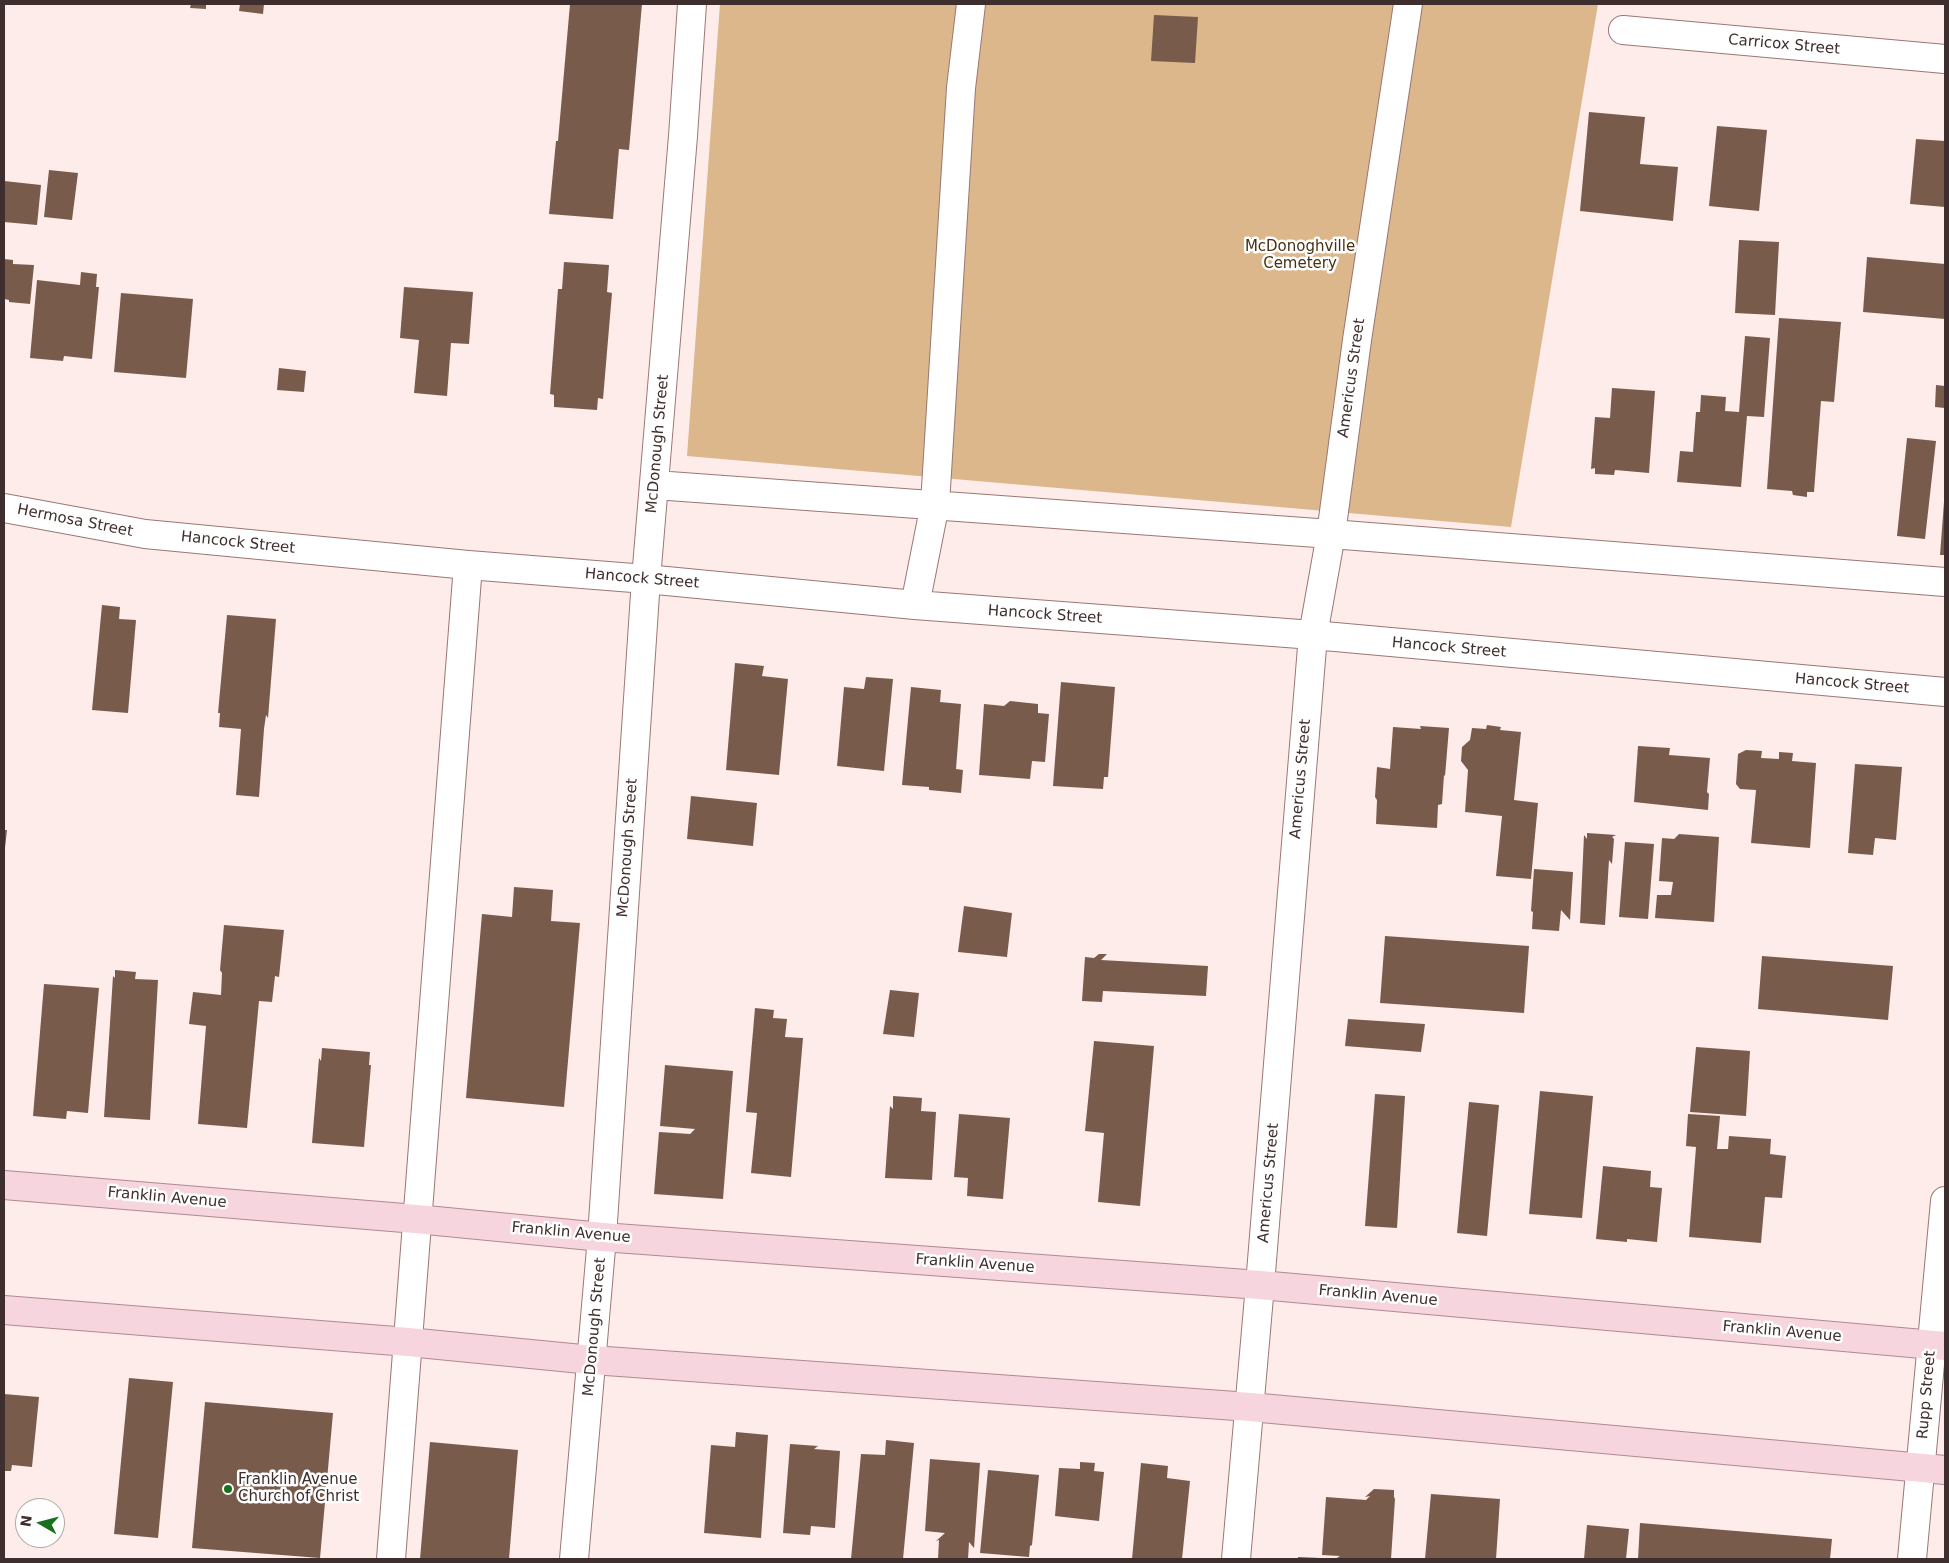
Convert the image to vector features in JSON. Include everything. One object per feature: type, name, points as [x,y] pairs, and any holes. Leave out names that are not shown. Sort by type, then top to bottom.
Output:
[{"type":"main road","name":"Franklin Avenue","points":[[4,1184],[416,1219],[602,1237],[1260,1285],[1939,1346]]},
{"type":"main road","points":[[4,1310],[408,1342],[592,1360],[1250,1407],[1933,1468]]},
{"type":"street","name":"McDonough Street","points":[[574,1559],[602,1237],[646,579],[683,136],[692,4]]},
{"type":"street","points":[[915,604],[935,504],[960,88],[971,4]]},
{"type":"street","name":"Americus Street","points":[[1236,1559],[1312,635],[1331,534],[1357,340],[1408,4]]},
{"type":"street","name":"Carricox Street","points":[[1623,30],[1945,59]]},
{"type":"street","points":[[655,485],[935,504],[1945,582]]},
{"type":"street","name":"Hermosa Street","points":[[4,508],[145,534]]},
{"type":"street","name":"Hancock Street","points":[[145,534],[468,565],[646,579],[915,604],[1312,635],[1945,692]]},
{"type":"street","points":[[391,1559],[468,565]]},
{"type":"street","name":"Rupp Street","points":[[1912,1559],[1933,1468],[1945,1202]]},
{"type":"green space","name":"McDonoghville Cemetery","points":[[720,4],[1598,4],[1511,527],[687,456]]},
{"type":"building","points":[[191,4],[206,4],[206,9],[190,8]]},
{"type":"building","points":[[240,4],[264,4],[263,14],[239,11]]},
{"type":"building","points":[[570,4],[642,4],[629,150],[619,149],[613,219],[549,214],[556,141],[558,141]]},
{"type":"building","points":[[1154,15],[1198,17],[1195,63],[1151,61]]},
{"type":"building","points":[[1589,112],[1645,117],[1640,164],[1678,167],[1673,221],[1580,211]]},
{"type":"building","points":[[1717,126],[1767,130],[1759,211],[1709,206]]},
{"type":"building","points":[[1916,139],[1945,141],[1945,207],[1910,204]]},
{"type":"building","points":[[49,170],[78,173],[72,220],[44,217]]},
{"type":"building","points":[[4,181],[41,185],[37,225],[4,222]]},
{"type":"building","points":[[1739,240],[1779,242],[1775,315],[1735,313]]},
{"type":"building","points":[[1867,257],[1945,264],[1945,319],[1863,312]]},
{"type":"building","points":[[4,259],[13,260],[13,264],[34,265],[30,304],[9,302],[9,300],[4,299]]},
{"type":"building","points":[[564,262],[609,265],[607,292],[612,293],[603,399],[598,398],[597,410],[554,407],[554,395],[550,394],[558,289],[562,289]]},
{"type":"building","points":[[81,272],[97,274],[96,287],[99,287],[92,359],[64,356],[63,361],[30,358],[37,280],[80,285]]},
{"type":"building","points":[[404,287],[473,292],[469,344],[451,343],[447,396],[414,393],[419,340],[400,338]]},
{"type":"building","points":[[121,293],[193,299],[186,378],[114,372]]},
{"type":"building","points":[[1779,318],[1841,322],[1834,402],[1821,401],[1814,492],[1807,492],[1807,497],[1793,495],[1792,491],[1767,489]]},
{"type":"building","points":[[1745,336],[1770,338],[1764,417],[1747,416],[1741,487],[1677,482],[1680,451],[1693,452],[1696,412],[1700,412],[1701,395],[1726,397],[1725,411],[1739,412]]},
{"type":"building","points":[[279,368],[306,371],[304,392],[277,390]]},
{"type":"building","points":[[1936,385],[1945,386],[1945,408],[1935,407]]},
{"type":"building","points":[[1612,388],[1655,391],[1649,473],[1615,470],[1614,475],[1595,474],[1595,468],[1591,469],[1595,417],[1610,418]]},
{"type":"building","points":[[1907,438],[1936,441],[1925,539],[1897,536]]},
{"type":"building","points":[[1944,502],[1945,555],[1940,555]]},
{"type":"building","points":[[102,605],[120,607],[119,619],[136,620],[128,713],[92,710]]},
{"type":"building","points":[[227,615],[276,619],[259,797],[236,795],[241,729],[219,727],[220,713],[218,713]]},
{"type":"building","points":[[735,663],[764,666],[762,676],[788,679],[779,775],[726,770]]},
{"type":"building","points":[[866,677],[893,679],[884,771],[837,766],[844,687],[864,689]]},
{"type":"building","points":[[1061,682],[1115,687],[1108,777],[1104,777],[1103,789],[1053,786]]},
{"type":"building","points":[[911,687],[941,690],[940,702],[961,704],[956,769],[963,770],[961,793],[929,790],[929,787],[902,785]]},
{"type":"building","points":[[1010,701],[1038,704],[1038,713],[1049,714],[1045,762],[1032,761],[1030,779],[979,775],[984,704],[1004,706]]},
{"type":"building","points":[[1487,725],[1501,727],[1500,730],[1521,732],[1514,800],[1538,803],[1531,879],[1496,876],[1502,816],[1465,812],[1468,770],[1461,761],[1462,747],[1470,740],[1472,728],[1486,729]]},
{"type":"building","points":[[1420,726],[1449,728],[1442,804],[1438,805],[1437,828],[1376,824],[1377,767],[1390,769],[1393,727],[1421,729]]},
{"type":"building","points":[[1638,746],[1670,748],[1669,755],[1710,758],[1707,792],[1709,794],[1708,810],[1634,802]]},
{"type":"building","points":[[1746,750],[1762,751],[1761,758],[1779,759],[1779,752],[1793,753],[1792,761],[1816,763],[1810,848],[1751,843],[1756,790],[1740,789],[1736,784],[1738,754]]},
{"type":"building","points":[[1855,764],[1902,767],[1896,840],[1875,838],[1873,855],[1848,853]]},
{"type":"building","points":[[691,796],[757,803],[753,846],[687,839]]},
{"type":"building","points":[[4,830],[7,830],[5,848],[4,848]]},
{"type":"building","points":[[1587,833],[1616,835],[1612,837],[1614,839],[1612,864],[1609,860],[1605,925],[1580,923],[1584,835],[1587,839]]},
{"type":"building","points":[[1679,834],[1719,837],[1714,922],[1655,918],[1657,895],[1671,895],[1673,882],[1659,881],[1662,838],[1674,839]]},
{"type":"building","points":[[1625,842],[1654,844],[1648,919],[1619,917]]},
{"type":"building","points":[[1534,869],[1573,872],[1570,920],[1561,910],[1559,931],[1532,929],[1533,912],[1531,911]]},
{"type":"building","points":[[514,887],[553,890],[551,921],[580,923],[564,1107],[466,1098],[482,914],[512,917]]},
{"type":"building","points":[[964,906],[1012,913],[1007,957],[958,952]]},
{"type":"building","points":[[224,925],[284,930],[279,977],[275,976],[272,1002],[259,1001],[247,1128],[198,1124],[206,1026],[189,1024],[193,992],[221,995],[222,973],[220,970]]},
{"type":"building","points":[[1385,936],[1529,946],[1524,1013],[1380,1003]]},
{"type":"building","points":[[1099,954],[1107,954],[1101,960],[1208,966],[1206,996],[1103,991],[1102,1002],[1082,1001],[1085,957],[1094,958]]},
{"type":"building","points":[[1762,956],[1893,966],[1888,1020],[1758,1009]]},
{"type":"building","points":[[115,970],[136,972],[135,979],[158,980],[150,1120],[104,1117],[113,976],[115,978]]},
{"type":"building","points":[[44,984],[99,988],[88,1113],[67,1111],[66,1119],[33,1116]]},
{"type":"building","points":[[890,990],[919,993],[914,1037],[883,1034]]},
{"type":"building","points":[[755,1008],[774,1010],[773,1018],[787,1019],[785,1037],[803,1038],[791,1177],[751,1173],[757,1113],[746,1112]]},
{"type":"building","points":[[1348,1019],[1425,1024],[1421,1052],[1345,1046]]},
{"type":"building","points":[[1094,1041],[1154,1046],[1140,1206],[1098,1202],[1104,1133],[1085,1131]]},
{"type":"building","points":[[1696,1047],[1750,1051],[1746,1116],[1690,1112]]},
{"type":"building","points":[[322,1048],[370,1052],[369,1065],[371,1065],[364,1147],[312,1143],[319,1058],[321,1061]]},
{"type":"building","points":[[665,1065],[733,1071],[723,1199],[654,1194],[659,1132],[690,1134],[695,1129],[660,1126]]},
{"type":"building","points":[[1540,1091],[1593,1096],[1582,1218],[1529,1214]]},
{"type":"building","points":[[1375,1094],[1405,1096],[1397,1228],[1365,1226]]},
{"type":"building","points":[[893,1096],[922,1098],[921,1111],[936,1112],[932,1180],[885,1178],[890,1106],[893,1109]]},
{"type":"building","points":[[1469,1102],[1499,1105],[1487,1236],[1457,1233]]},
{"type":"building","points":[[959,1114],[1010,1118],[1003,1199],[967,1196],[968,1178],[954,1177]]},
{"type":"building","points":[[1688,1114],[1720,1116],[1717,1149],[1728,1149],[1729,1136],[1771,1139],[1770,1154],[1786,1156],[1782,1198],[1765,1197],[1761,1243],[1689,1237],[1696,1147],[1686,1146]]},
{"type":"building","points":[[1603,1166],[1651,1171],[1650,1187],[1662,1188],[1657,1242],[1627,1239],[1627,1242],[1596,1239]]},
{"type":"building","points":[[129,1378],[173,1382],[158,1538],[114,1534]]},
{"type":"building","points":[[4,1394],[39,1397],[32,1467],[12,1465],[11,1471],[4,1471]]},
{"type":"building","points":[[205,1402],[333,1413],[320,1558],[192,1548]]},
{"type":"building","points":[[736,1432],[768,1435],[761,1538],[704,1533],[711,1445],[735,1447]]},
{"type":"building","points":[[886,1440],[914,1443],[903,1559],[851,1559],[861,1454],[885,1455]]},
{"type":"building","points":[[430,1442],[518,1450],[509,1559],[420,1559]]},
{"type":"building","points":[[790,1444],[818,1446],[814,1449],[840,1451],[835,1528],[811,1526],[810,1535],[783,1533]]},
{"type":"building","points":[[930,1459],[980,1463],[974,1548],[969,1542],[968,1559],[938,1559],[939,1540],[936,1541],[945,1533],[925,1531]]},
{"type":"building","points":[[1080,1462],[1095,1463],[1094,1471],[1104,1472],[1099,1521],[1055,1516],[1059,1468],[1080,1469]]},
{"type":"building","points":[[1141,1463],[1168,1466],[1167,1478],[1190,1481],[1182,1559],[1132,1559]]},
{"type":"building","points":[[988,1470],[1039,1475],[1032,1545],[1030,1546],[1029,1557],[980,1553]]},
{"type":"building","points":[[1374,1489],[1394,1490],[1391,1559],[1335,1559],[1340,1556],[1322,1555],[1326,1497],[1366,1500],[1370,1496],[1365,1497]]},
{"type":"building","points":[[1431,1494],[1500,1499],[1496,1559],[1425,1559]]},
{"type":"building","points":[[1640,1523],[1832,1539],[1830,1559],[1638,1559]]},
{"type":"building","points":[[1587,1525],[1629,1529],[1626,1559],[1584,1559]]},
{"type":"building","points":[[1298,1557],[1320,1558],[1320,1559],[1298,1559]]},
{"type":"place","name":"Franklin Avenue Church of Christ","points":[[228,1489]]}]
